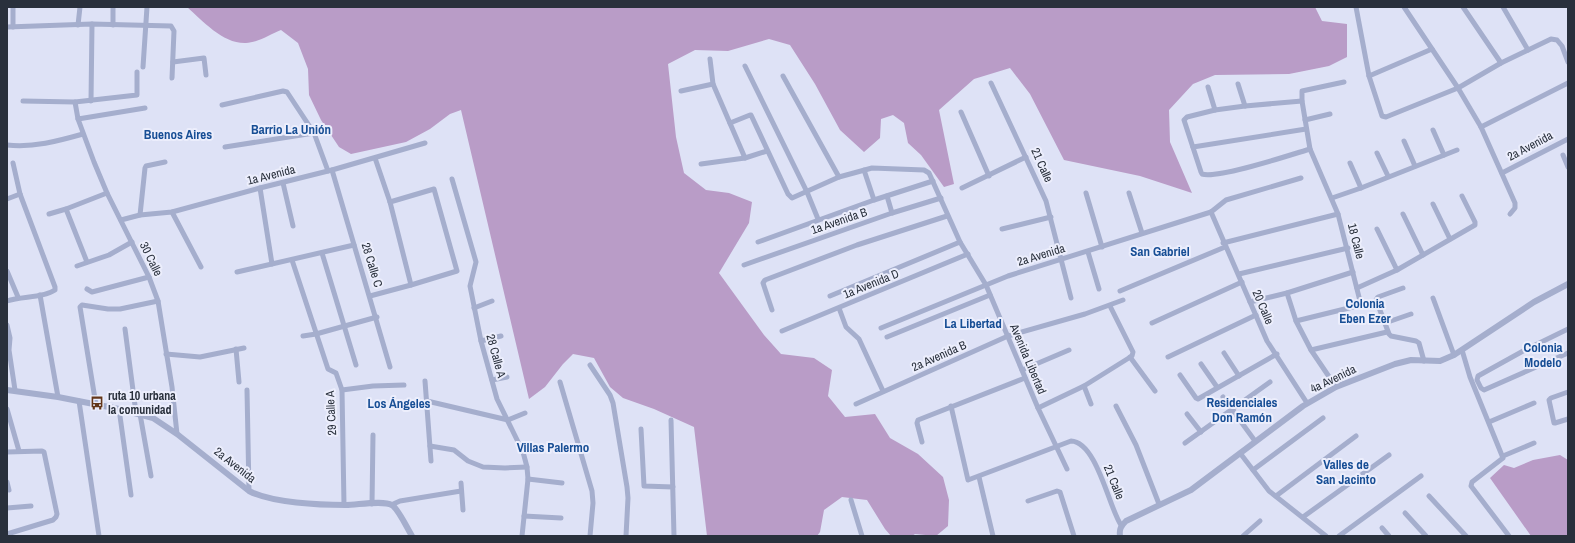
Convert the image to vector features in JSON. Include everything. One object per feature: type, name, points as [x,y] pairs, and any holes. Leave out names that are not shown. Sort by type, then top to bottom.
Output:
[{"type":"street","points":[[13,7],[13,27]]},
{"type":"street","points":[[78,25],[80,7]]},
{"type":"street","points":[[113,7],[113,25]]},
{"type":"street","points":[[143,67],[147,7]]},
{"type":"street","points":[[1356,7],[1369,76],[1382,116],[1386,117],[1458,88],[1501,63],[1551,39],[1557,40],[1562,46],[1568,62]]},
{"type":"street","points":[[1404,7],[1458,88],[1481,127],[1515,203],[1515,208],[1510,214]]},
{"type":"street","points":[[1463,7],[1501,63]]},
{"type":"street","points":[[1503,7],[1528,50]]},
{"type":"street","points":[[7,27],[92,24],[170,26],[174,31],[172,78]]},
{"type":"street","points":[[91,101],[92,24]]},
{"type":"street","points":[[1369,76],[1432,50]]},
{"type":"street","points":[[173,62],[204,58],[206,75]]},
{"type":"street","points":[[710,59],[713,84],[745,158]]},
{"type":"street","points":[[745,66],[807,192],[818,219]]},
{"type":"street","points":[[23,101],[75,102],[138,94],[138,72]]},
{"type":"street","points":[[783,76],[839,178]]},
{"type":"street","name":"18 Calle","points":[[1344,82],[1302,90],[1302,102],[1310,150],[1338,214],[1348,248],[1361,304]]},
{"type":"street","name":"21 Calle","points":[[991,83],[1046,200],[1070,298]]},
{"type":"street","points":[[1481,127],[1568,83]]},
{"type":"street","points":[[681,91],[713,84]]},
{"type":"street","points":[[1238,84],[1245,106]]},
{"type":"street","points":[[1208,86],[1215,110]]},
{"type":"street","name":"28 Calle C","points":[[222,105],[283,91],[287,92],[314,133],[330,171],[370,296],[390,367]]},
{"type":"street","name":"30 Calle","points":[[75,102],[78,119],[83,134],[107,193],[149,277],[158,301],[172,387],[177,434]]},
{"type":"street","points":[[1302,102],[1245,106],[1215,110],[1184,118],[1184,120],[1202,174],[1223,174],[1310,150]]},
{"type":"street","points":[[78,119],[145,108]]},
{"type":"street","points":[[961,112],[989,176]]},
{"type":"street","points":[[1305,120],[1330,114]]},
{"type":"street","points":[[730,123],[751,115],[790,197],[792,198],[839,178],[864,170],[874,200]]},
{"type":"street","points":[[1193,147],[1306,128]]},
{"type":"street","points":[[1433,130],[1444,155]]},
{"type":"street","points":[[225,147],[314,133]]},
{"type":"street","points":[[7,145],[28,146],[56,142],[83,134]]},
{"type":"street","name":"2a Avenida","points":[[1502,173],[1568,139]]},
{"type":"street","points":[[1404,141],[1415,166]]},
{"type":"street","name":"1a Avenida","points":[[121,220],[140,215],[172,212],[330,171],[425,143]]},
{"type":"street","points":[[1332,198],[1457,150]]},
{"type":"street","points":[[701,164],[745,158],[767,151]]},
{"type":"street","points":[[1377,153],[1388,176]]},
{"type":"street","points":[[1563,154],[1568,167]]},
{"type":"street","points":[[962,188],[1026,157]]},
{"type":"street","points":[[375,158],[390,202],[411,286]]},
{"type":"street","points":[[140,215],[145,168],[146,166],[165,162]]},
{"type":"street","points":[[7,301],[18,297],[40,295],[55,290],[20,194],[13,163]]},
{"type":"street","points":[[1350,163],[1361,188]]},
{"type":"street","name":"Avenida Libertad","points":[[864,170],[876,167],[926,171],[933,181],[947,216],[960,242],[986,285],[1038,408],[1067,469]]},
{"type":"street","points":[[1211,212],[1226,200],[1301,178]]},
{"type":"street","name":"28 Calle A","points":[[452,179],[476,262],[470,286],[481,341],[497,399],[523,452],[527,467],[528,479],[522,536]]},
{"type":"street","points":[[758,242],[818,219],[933,181]]},
{"type":"street","points":[[283,183],[293,226]]},
{"type":"street","points":[[260,188],[272,264]]},
{"type":"street","points":[[370,296],[411,286],[457,271],[434,189],[390,202]]},
{"type":"street","points":[[49,214],[66,210],[107,193]]},
{"type":"street","points":[[1086,193],[1102,247]]},
{"type":"street","points":[[1129,193],[1142,233]]},
{"type":"street","points":[[7,199],[20,194]]},
{"type":"street","points":[[887,196],[892,213]]},
{"type":"street","points":[[1357,288],[1397,270],[1476,224],[1462,196]]},
{"type":"street","name":"1a Avenida B","points":[[744,265],[892,213],[941,198]]},
{"type":"street","points":[[1433,204],[1450,239]]},
{"type":"street","points":[[66,210],[87,262]]},
{"type":"street","points":[[172,212],[201,267]]},
{"type":"street","name":"2a Avenida","points":[[881,328],[1008,276],[1211,212]]},
{"type":"street","name":"20 Calle","points":[[1211,212],[1224,245],[1239,274],[1267,341],[1308,403]]},
{"type":"street","points":[[1120,291],[1224,245],[1338,214]]},
{"type":"street","points":[[1403,214],[1423,255]]},
{"type":"street","points":[[772,310],[764,281],[857,245],[947,216]]},
{"type":"street","points":[[1002,229],[1051,217]]},
{"type":"street","points":[[1376,229],[1397,270]]},
{"type":"street","points":[[77,266],[110,255],[132,242]]},
{"type":"street","points":[[830,296],[960,242]]},
{"type":"street","points":[[237,272],[354,245]]},
{"type":"street","points":[[1239,274],[1348,248]]},
{"type":"street","points":[[1088,252],[1099,289]]},
{"type":"street","points":[[322,253],[356,365]]},
{"type":"street","name":"1a Avenida D","points":[[782,332],[968,254]]},
{"type":"street","name":"29 Calle A","points":[[292,260],[328,369],[329,371],[336,373],[342,390],[344,505]]},
{"type":"street","points":[[7,271],[18,297]]},
{"type":"street","points":[[1250,302],[1287,293],[1353,272]]},
{"type":"street","points":[[87,289],[92,292],[149,277]]},
{"type":"street","points":[[1152,323],[1242,282]]},
{"type":"street","name":"4a Avenida","points":[[1121,525],[1159,504],[1191,490],[1308,403],[1336,387],[1395,364],[1411,360],[1440,361],[1454,355],[1534,302],[1568,284]]},
{"type":"street","points":[[1296,321],[1361,304],[1374,303],[1378,298],[1403,288]]},
{"type":"street","points":[[1287,293],[1296,321],[1311,350],[1336,387]]},
{"type":"street","points":[[40,295],[58,397]]},
{"type":"street","points":[[887,337],[990,295]]},
{"type":"street","points":[[1433,298],[1454,355]]},
{"type":"street","name":"2a Avenida B","points":[[856,404],[1008,336],[1110,306],[1123,300]]},
{"type":"street","points":[[96,405],[80,307],[82,305],[108,309],[120,309],[158,301]]},
{"type":"street","points":[[474,308],[492,302]]},
{"type":"street","points":[[1374,303],[1380,309],[1387,332],[1391,336],[1419,344],[1424,361]]},
{"type":"street","points":[[1110,306],[1133,352],[1132,356],[1155,391]]},
{"type":"street","points":[[839,308],[846,327],[859,338],[883,391]]},
{"type":"street","points":[[1385,323],[1411,314]]},
{"type":"street","points":[[1168,357],[1256,315]]},
{"type":"street","points":[[302,336],[316,334],[376,317]]},
{"type":"street","points":[[7,325],[10,338],[8,350],[15,390]]},
{"type":"street","points":[[1568,328],[1478,376],[1478,380],[1481,388],[1484,390],[1568,353]]},
{"type":"street","points":[[125,329],[138,414],[151,476]]},
{"type":"street","points":[[1311,350],[1387,332]]},
{"type":"street","points":[[481,341],[501,336]]},
{"type":"street","points":[[166,354],[200,357],[244,348]]},
{"type":"street","points":[[236,349],[239,382]]},
{"type":"street","points":[[1022,370],[1069,350]]},
{"type":"street","points":[[1462,350],[1470,377],[1503,457]]},
{"type":"street","points":[[1224,353],[1239,376]]},
{"type":"street","points":[[1180,375],[1197,399],[1277,354]]},
{"type":"street","points":[[1038,408],[1084,386],[1132,356]]},
{"type":"street","points":[[1201,364],[1217,387]]},
{"type":"street","points":[[590,365],[610,395],[613,403],[627,487],[628,498],[626,536]]},
{"type":"street","points":[[492,380],[507,377]]},
{"type":"street","points":[[922,442],[917,421],[951,406],[1025,378]]},
{"type":"street","points":[[426,381],[431,461]]},
{"type":"street","points":[[560,382],[592,491],[593,503],[590,536]]},
{"type":"street","points":[[1185,444],[1270,382]]},
{"type":"street","points":[[342,390],[373,386],[404,385]]},
{"type":"street","points":[[1084,386],[1091,404]]},
{"type":"street","name":"2a Avenida","points":[[7,390],[15,390],[79,401],[153,418],[177,434],[249,491],[260,496],[288,501],[344,505],[382,503],[391,505],[400,501],[462,491]]},
{"type":"street","points":[[247,390],[249,491]]},
{"type":"street","points":[[1568,392],[1549,399],[1555,424],[1568,419]]},
{"type":"street","points":[[1223,398],[1255,441]]},
{"type":"street","points":[[427,400],[508,420],[525,414]]},
{"type":"street","points":[[79,401],[99,536]]},
{"type":"street","points":[[1489,422],[1534,403]]},
{"type":"street","points":[[951,406],[967,479],[969,480],[1057,447]]},
{"type":"street","points":[[1116,406],[1136,445],[1159,504]]},
{"type":"street","points":[[119,409],[131,495]]},
{"type":"street","points":[[7,411],[19,451]]},
{"type":"street","points":[[1186,414],[1201,432]]},
{"type":"street","points":[[1253,470],[1323,418]]},
{"type":"street","points":[[672,420],[674,536]]},
{"type":"street","points":[[641,429],[644,486],[673,487]]},
{"type":"street","points":[[372,435],[372,504]]},
{"type":"street","points":[[1276,496],[1356,436]]},
{"type":"street","name":"21 Calle","points":[[1057,447],[1074,441],[1087,451],[1101,474],[1116,518],[1121,525]]},
{"type":"street","points":[[1509,536],[1471,486],[1471,483],[1503,457],[1534,443]]},
{"type":"street","points":[[430,446],[454,450],[468,461],[483,467],[527,467]]},
{"type":"street","points":[[523,452],[539,447]]},
{"type":"street","points":[[7,452],[42,451],[45,454],[57,514],[53,520],[7,534]]},
{"type":"street","points":[[1240,453],[1263,484],[1326,536]]},
{"type":"street","points":[[1303,518],[1390,455]]},
{"type":"street","points":[[1339,536],[1421,476]]},
{"type":"street","points":[[978,477],[993,536]]},
{"type":"street","points":[[528,479],[562,483]]},
{"type":"street","points":[[7,482],[9,490]]},
{"type":"street","points":[[461,483],[463,510]]},
{"type":"street","points":[[1028,501],[1057,491],[1060,492],[1074,536]]},
{"type":"street","points":[[1429,496],[1466,536]]},
{"type":"street","points":[[851,500],[862,536]]},
{"type":"street","points":[[391,505],[397,511],[412,536]]},
{"type":"street","points":[[7,508],[31,506]]},
{"type":"street","points":[[1406,513],[1426,536]]},
{"type":"street","points":[[524,516],[560,518]]},
{"type":"street","points":[[1243,536],[1260,521]]},
{"type":"street","points":[[1120,536],[1119,530],[1121,525]]},
{"type":"street","points":[[1382,528],[1389,536]]},
{"type":"shaded area","points":[[187,7],[1315,7],[1322,21],[1347,24],[1347,57],[1329,66],[1289,74],[1215,75],[1193,84],[1169,110],[1170,142],[1192,193],[1140,176],[1064,160],[1030,94],[1010,68],[974,79],[939,110],[954,184],[944,187],[921,155],[908,143],[904,123],[893,115],[881,119],[880,138],[864,152],[840,130],[815,84],[790,45],[769,39],[728,51],[695,50],[668,64],[676,137],[684,173],[706,190],[729,193],[752,202],[749,223],[719,273],[764,335],[781,354],[814,358],[832,370],[828,396],[845,417],[875,414],[890,438],[918,454],[943,477],[949,500],[948,526],[936,536],[915,534],[912,536],[891,536],[867,500],[842,497],[824,510],[820,532],[817,536],[707,536],[694,427],[654,409],[623,398],[610,387],[594,358],[573,354],[545,387],[529,399],[461,110],[450,114],[430,129],[406,142],[351,154],[339,147],[321,120],[309,95],[308,69],[298,43],[281,30],[250,43],[229,40],[214,31]]},
{"type":"shaded area","points":[[1560,455],[1568,460],[1568,536],[1531,536],[1490,478],[1504,465],[1514,468],[1533,460]]},
{"type":"place","name":"ruta 10 urbana la comunidad","points":[[97,403]]},
{"type":"district","name":"Barrio La Unión","points":[[291,129]]},
{"type":"district","name":"Buenos Aires","points":[[178,134]]},
{"type":"district","name":"San Gabriel","points":[[1160,251]]},
{"type":"district","name":"Colonia Eben Ezer","points":[[1365,310]]},
{"type":"district","name":"La Libertad","points":[[973,323]]},
{"type":"district","name":"Colonia Modelo","points":[[1543,354]]},
{"type":"district","name":"Los Ángeles","points":[[399,403]]},
{"type":"district","name":"Residenciales Don Ramón","points":[[1242,410]]},
{"type":"district","name":"Villas Palermo","points":[[553,447]]},
{"type":"district","name":"Valles de San Jacinto","points":[[1346,472]]}]
